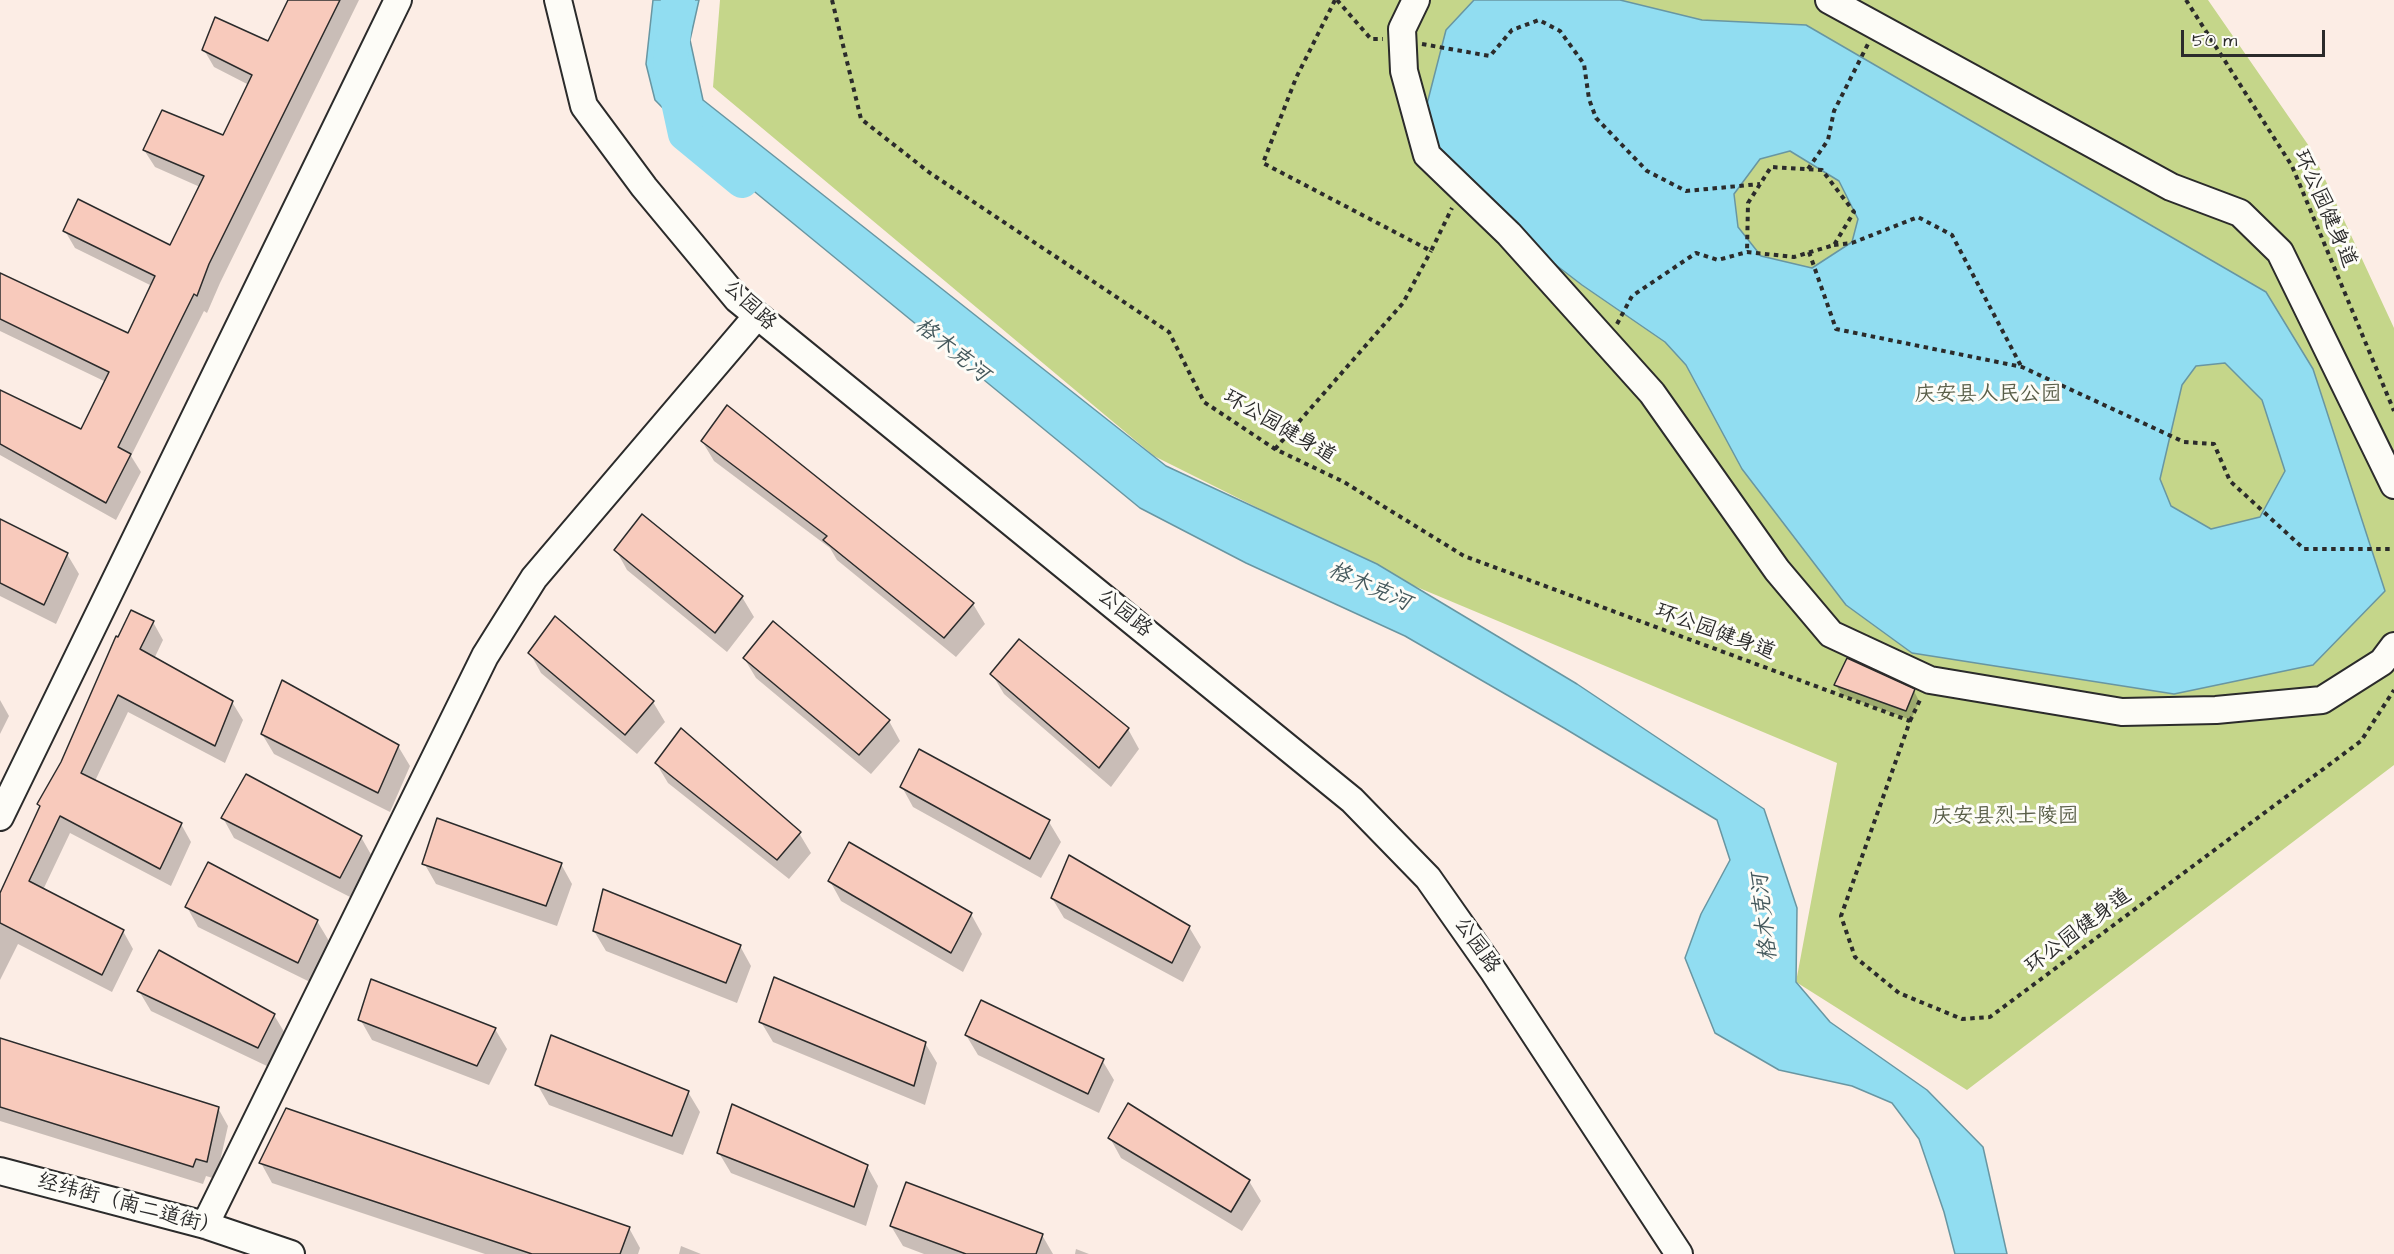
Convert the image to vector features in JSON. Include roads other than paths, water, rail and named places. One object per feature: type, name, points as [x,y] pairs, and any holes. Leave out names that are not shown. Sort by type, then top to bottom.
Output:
[{"type":"street","points":[[0,817],[398,0]]},
{"type":"street","name":"公园路","points":[[558,0],[584,106],[645,187],[736,299],[1352,800],[1428,878],[1494,972],[1679,1254]]},
{"type":"street","points":[[1416,0],[1402,29],[1404,71],[1427,155],[1509,234],[1652,393],[1777,570],[1831,634],[1930,680],[2122,712],[2216,710],[2322,700],[2382,662],[2394,646]]},
{"type":"street","points":[[1829,0],[2171,187],[2240,213],[2280,252],[2394,485]]},
{"type":"street","points":[[205,1225],[485,656],[534,578],[756,316]]},
{"type":"street","name":"经纬街（南二道街）","points":[[0,1171],[205,1225],[291,1254]]},
{"type":"water","points":[[653,0],[699,0],[690,40],[703,100],[1166,466],[1377,564],[1577,684],[1764,809],[1797,908],[1796,982],[1830,1022],[1927,1090],[1983,1147],[2007,1254],[1955,1254],[1944,1212],[1919,1139],[1892,1103],[1852,1086],[1779,1070],[1715,1033],[1685,958],[1701,914],[1730,860],[1717,820],[1405,636],[1246,563],[1140,508],[705,151],[655,100],[646,64]]},
{"type":"water","points":[[1474,0],[1620,0],[1702,20],[1806,25],[2266,292],[2313,369],[2385,591],[2313,665],[2174,694],[1912,653],[1846,605],[1742,469],[1686,365],[1665,342],[1582,285],[1488,213],[1443,163],[1427,104],[1446,30]],"holes":[[[1790,151],[1839,181],[1858,219],[1852,242],[1812,268],[1761,256],[1738,227],[1734,194],[1760,159]],[[2225,363],[2262,400],[2285,471],[2260,517],[2211,529],[2171,506],[2160,479],[2182,385],[2196,366]]]},
{"type":"waterway","name":"格木克河","points":[[678,0],[670,65],[685,134],[742,181]]},
{"type":"park label","name":"庆安县人民公园","points":[[1988,396]]},
{"type":"park label","name":"庆安县烈士陵园","points":[[2005,818]]}]
